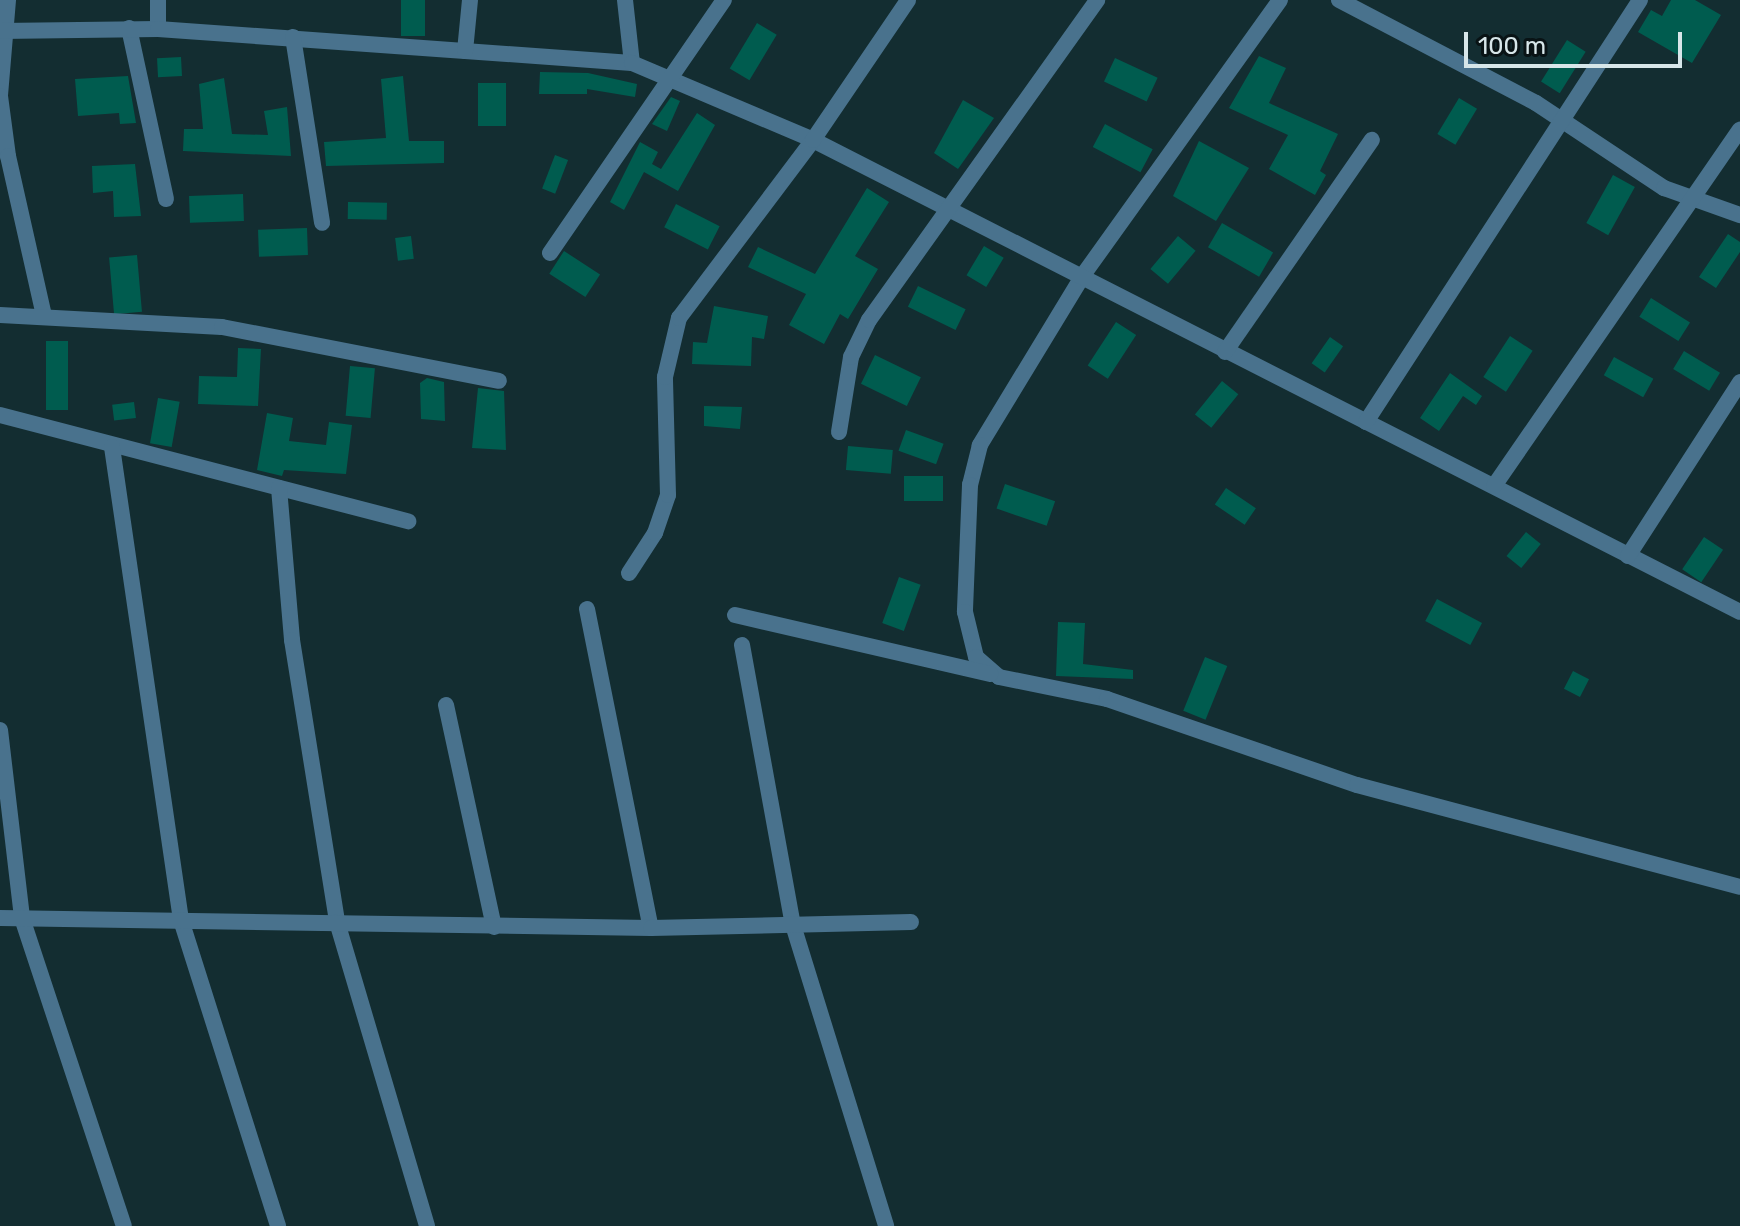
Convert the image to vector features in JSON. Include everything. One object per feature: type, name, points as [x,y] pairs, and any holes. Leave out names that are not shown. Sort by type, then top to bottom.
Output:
[{"type":"street","points":[[8,0],[0,96],[8,156],[44,316]]},
{"type":"street","points":[[158,0],[158,29]]},
{"type":"street","points":[[465,51],[470,0]]},
{"type":"street","points":[[625,0],[632,63]]},
{"type":"street","points":[[550,253],[724,0]]},
{"type":"street","points":[[629,573],[655,533],[668,495],[665,377],[679,318],[813,140],[908,0]]},
{"type":"street","points":[[839,432],[851,357],[946,207],[1097,0]]},
{"type":"street","points":[[992,675],[976,657],[965,612],[970,485],[980,445],[1082,277],[1280,0]]},
{"type":"street","points":[[1339,0],[1559,120],[1664,188],[1740,215]]},
{"type":"street","points":[[1366,422],[1559,120],[1640,0]]},
{"type":"street","points":[[129,28],[166,199]]},
{"type":"street","points":[[5,32],[158,29],[632,63],[813,140],[1740,612]]},
{"type":"street","points":[[293,37],[322,223]]},
{"type":"street","points":[[1494,486],[1740,130]]},
{"type":"street","points":[[1225,352],[1372,140]]},
{"type":"street","points":[[0,315],[222,327],[499,381]]},
{"type":"street","points":[[1628,556],[1740,382]]},
{"type":"street","points":[[0,415],[112,447],[408,521]]},
{"type":"street","points":[[112,447],[181,920],[278,1226]]},
{"type":"street","points":[[279,488],[292,640],[337,922],[427,1226]]},
{"type":"street","points":[[587,609],[651,928]]},
{"type":"street","points":[[735,615],[1107,699],[1357,785],[1740,887]]},
{"type":"street","points":[[742,645],[793,925],[886,1226]]},
{"type":"street","points":[[446,705],[494,927]]},
{"type":"street","points":[[0,730],[22,918],[124,1226]]},
{"type":"street","points":[[0,918],[651,928],[911,922]]},
{"type":"building","points":[[401,0],[425,0],[425,36],[401,36]]},
{"type":"building","points":[[1671,0],[1695,0],[1721,15],[1692,63],[1638,32],[1651,10],[1662,16]]},
{"type":"building","points":[[757,23],[777,35],[749,80],[730,68]]},
{"type":"building","points":[[1567,40],[1586,52],[1560,93],[1541,82]]},
{"type":"building","points":[[1259,56],[1286,68],[1269,103],[1338,134],[1320,171],[1326,175],[1315,195],[1269,169],[1288,135],[1229,108]]},
{"type":"building","points":[[181,57],[182,76],[158,77],[157,58]]},
{"type":"building","points":[[1115,58],[1158,78],[1147,101],[1104,82]]},
{"type":"building","points":[[540,72],[588,73],[637,84],[635,97],[587,89],[587,94],[539,94]]},
{"type":"building","points":[[128,76],[136,123],[120,124],[119,113],[78,116],[75,79]]},
{"type":"building","points":[[403,76],[409,141],[444,141],[444,163],[326,166],[324,142],[386,138],[381,79]]},
{"type":"building","points":[[224,78],[232,134],[268,135],[264,111],[287,107],[291,156],[183,151],[184,129],[203,129],[199,84]]},
{"type":"building","points":[[478,83],[506,83],[506,126],[478,126]]},
{"type":"building","points":[[671,97],[680,101],[667,131],[652,124]]},
{"type":"building","points":[[1459,98],[1477,109],[1455,145],[1437,134]]},
{"type":"building","points":[[963,100],[994,118],[958,169],[934,153]]},
{"type":"building","points":[[697,113],[715,125],[678,191],[644,172],[624,210],[610,202],[640,142],[658,152],[652,164],[661,169]]},
{"type":"building","points":[[1105,124],[1153,149],[1140,172],[1093,147]]},
{"type":"building","points":[[1199,141],[1249,168],[1216,221],[1173,196]]},
{"type":"building","points":[[555,155],[568,160],[555,194],[542,189]]},
{"type":"building","points":[[135,164],[141,216],[114,217],[113,191],[93,193],[92,166]]},
{"type":"building","points":[[1613,175],[1635,187],[1608,235],[1586,223]]},
{"type":"building","points":[[867,188],[889,202],[855,256],[878,269],[848,319],[840,314],[824,344],[789,325],[806,294],[748,267],[758,247],[815,274]]},
{"type":"building","points":[[243,194],[244,221],[190,223],[189,196]]},
{"type":"building","points":[[348,202],[387,203],[387,220],[348,219]]},
{"type":"building","points":[[676,204],[720,226],[708,249],[664,227]]},
{"type":"building","points":[[1222,223],[1273,252],[1259,277],[1208,247]]},
{"type":"building","points":[[307,228],[308,255],[259,257],[258,230]]},
{"type":"building","points":[[1728,234],[1740,242],[1740,252],[1716,288],[1699,277]]},
{"type":"building","points":[[411,236],[414,259],[398,261],[395,238]]},
{"type":"building","points":[[1178,236],[1196,251],[1168,284],[1150,269]]},
{"type":"building","points":[[984,246],[1004,258],[986,287],[966,275]]},
{"type":"building","points":[[564,251],[600,274],[585,297],[549,274]]},
{"type":"building","points":[[137,255],[142,312],[114,314],[109,257]]},
{"type":"building","points":[[918,286],[966,309],[956,330],[908,307]]},
{"type":"building","points":[[1651,298],[1690,322],[1678,341],[1639,317]]},
{"type":"building","points":[[714,306],[768,316],[764,339],[752,337],[751,366],[692,364],[693,342],[707,343]]},
{"type":"building","points":[[1116,322],[1136,335],[1108,379],[1088,366]]},
{"type":"building","points":[[1510,336],[1533,351],[1506,392],[1483,377]]},
{"type":"building","points":[[1330,337],[1343,346],[1325,372],[1312,363]]},
{"type":"building","points":[[46,341],[68,341],[68,410],[46,410]]},
{"type":"building","points":[[238,348],[261,349],[258,406],[198,404],[199,376],[237,377]]},
{"type":"building","points":[[1684,351],[1720,373],[1709,391],[1673,369]]},
{"type":"building","points":[[875,355],[921,377],[907,406],[861,384]]},
{"type":"building","points":[[1614,357],[1653,379],[1643,397],[1604,375]]},
{"type":"building","points":[[350,366],[375,368],[371,418],[346,416]]},
{"type":"building","points":[[1450,373],[1482,396],[1476,405],[1463,396],[1439,431],[1420,418]]},
{"type":"building","points":[[427,378],[444,382],[445,421],[421,419],[420,383]]},
{"type":"building","points":[[1222,381],[1238,394],[1211,428],[1195,414]]},
{"type":"building","points":[[478,388],[504,391],[506,450],[472,448]]},
{"type":"building","points":[[158,398],[180,402],[172,447],[150,443]]},
{"type":"building","points":[[134,402],[136,418],[114,421],[112,405]]},
{"type":"building","points":[[704,406],[742,407],[740,429],[704,426]]},
{"type":"building","points":[[267,413],[293,418],[289,441],[326,445],[329,422],[352,425],[346,474],[284,470],[282,476],[257,470]]},
{"type":"building","points":[[906,430],[944,444],[936,464],[898,451]]},
{"type":"building","points":[[848,446],[893,450],[891,474],[846,470]]},
{"type":"building","points":[[904,476],[943,476],[943,501],[904,501]]},
{"type":"building","points":[[1005,484],[1055,501],[1047,526],[997,509]]},
{"type":"building","points":[[1226,488],[1256,508],[1245,525],[1215,505]]},
{"type":"building","points":[[1526,532],[1541,544],[1521,568],[1506,556]]},
{"type":"building","points":[[1704,537],[1723,550],[1701,582],[1682,569]]},
{"type":"building","points":[[899,577],[921,585],[904,631],[882,623]]},
{"type":"building","points":[[1437,599],[1482,623],[1470,645],[1425,621]]},
{"type":"building","points":[[1058,622],[1085,623],[1083,664],[1133,670],[1133,679],[1056,676]]},
{"type":"building","points":[[1205,657],[1227,666],[1206,720],[1183,711]]},
{"type":"building","points":[[1573,671],[1589,679],[1580,697],[1564,689]]}]
